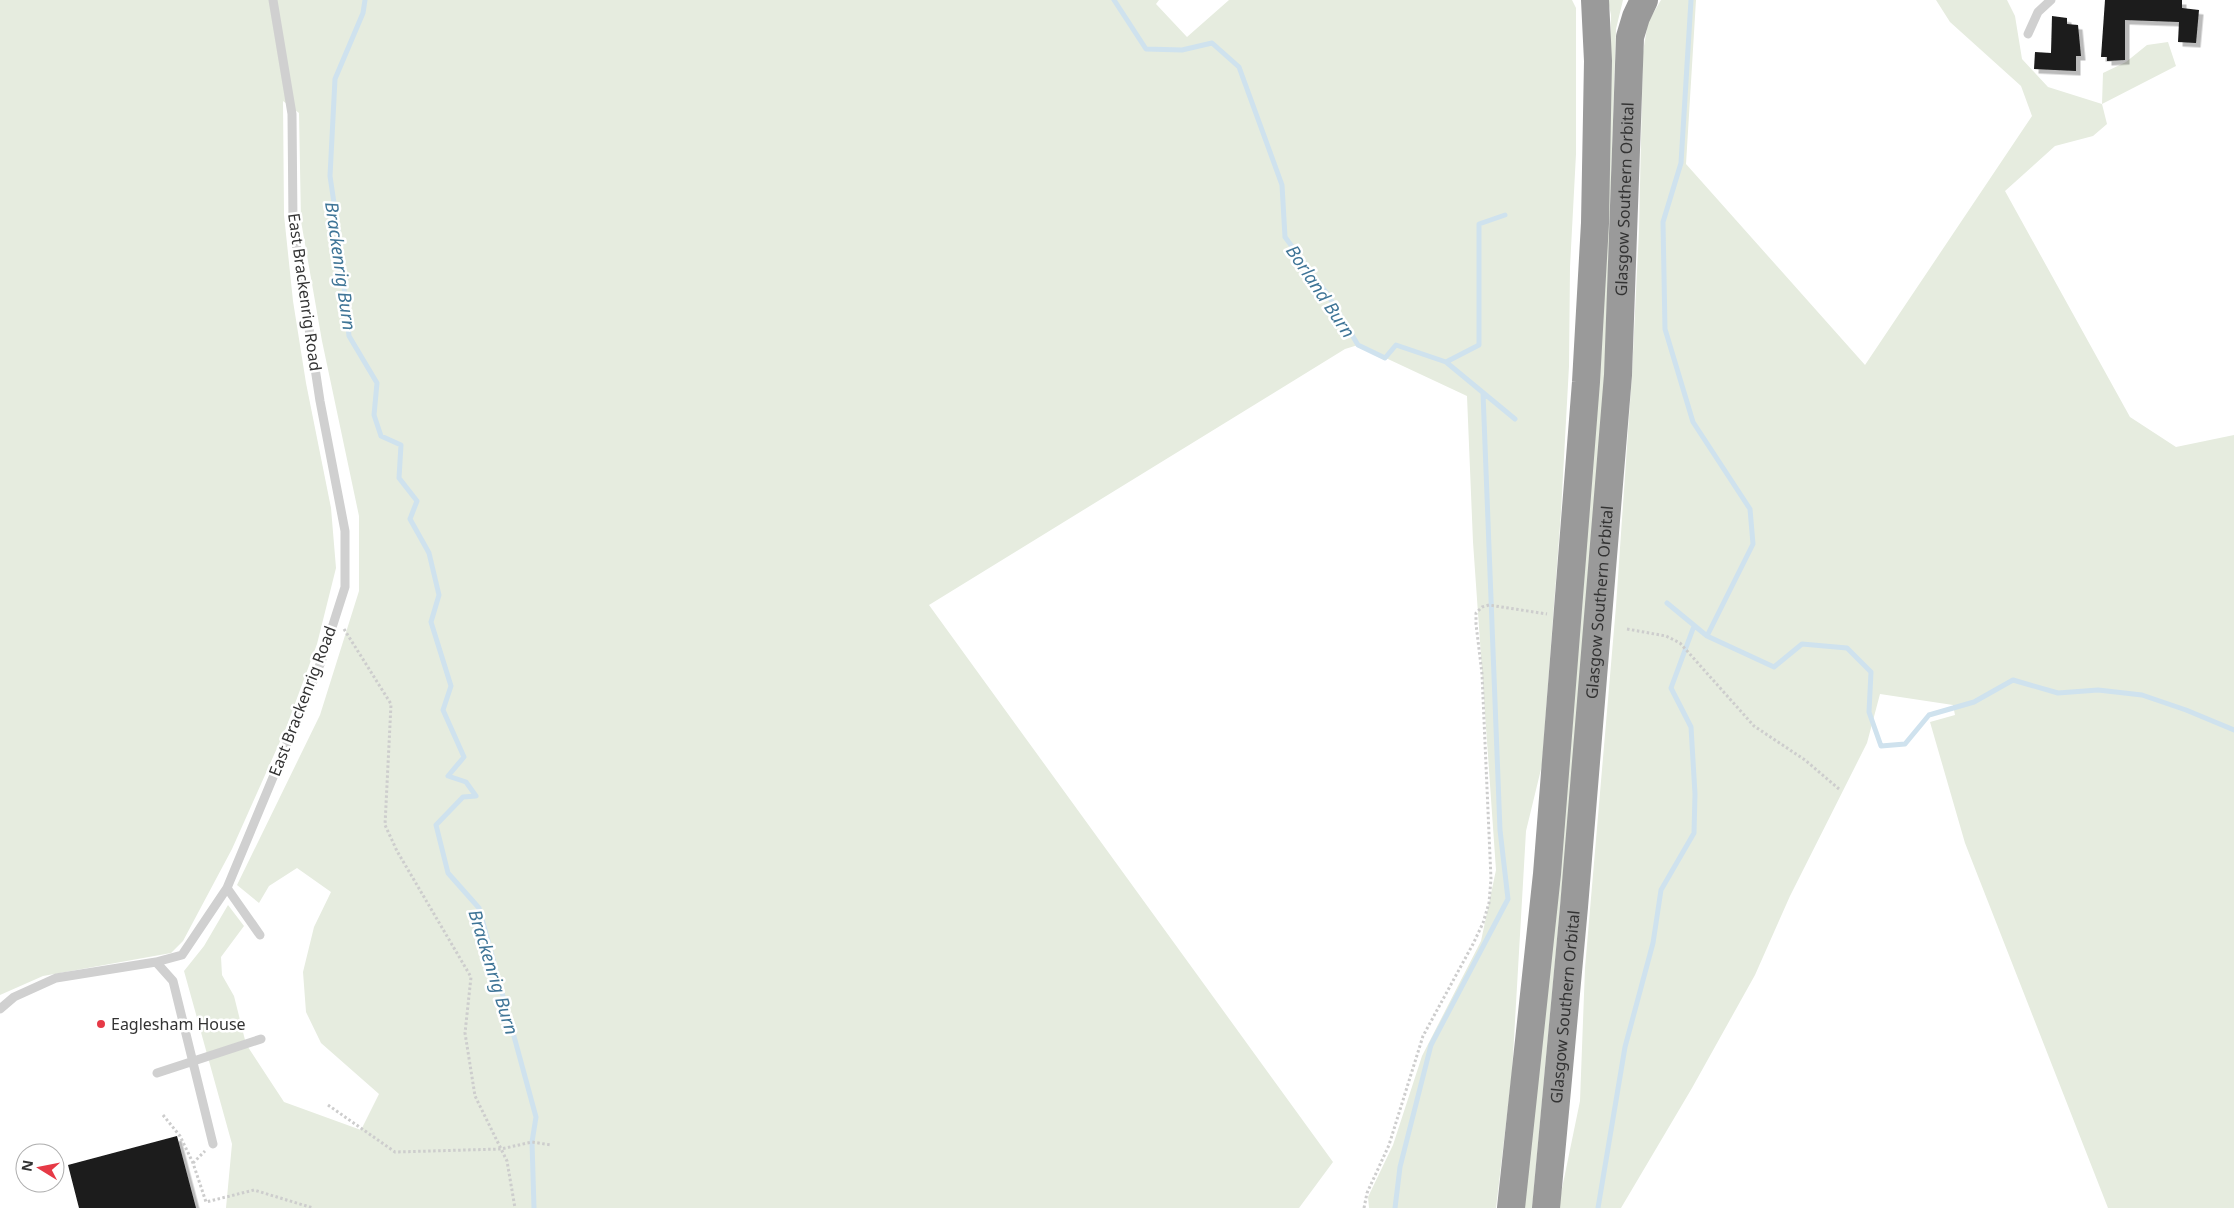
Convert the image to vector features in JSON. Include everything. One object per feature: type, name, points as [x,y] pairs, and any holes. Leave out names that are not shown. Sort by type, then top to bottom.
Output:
[{"type":"highway","name":"Glasgow Southern Orbital","points":[[1511,1208],[1547,874],[1586,382],[1595,223],[1598,61],[1595,0]]},
{"type":"highway","name":"Glasgow Southern Orbital","points":[[1546,1208],[1574,907],[1618,375],[1630,37],[1636,16],[1644,0]]},
{"type":"lane","name":"East Brackenrig Road","points":[[0,1009],[14,997],[56,978],[156,962],[182,955],[227,888],[321,662],[345,587],[345,531],[320,401],[293,223],[292,114],[273,0]]},
{"type":"lane","points":[[2028,34],[2038,12],[2051,0]]},
{"type":"lane","points":[[227,888],[260,935]]},
{"type":"lane","points":[[156,962],[173,981],[213,1144]]},
{"type":"lane","points":[[158,1073],[261,1039]]},
{"type":"path","points":[[1364,1208],[1366,1193],[1388,1144],[1423,1036],[1473,944],[1490,903],[1491,879],[1482,674],[1476,613],[1482,607],[1489,604],[1549,615]]},
{"type":"path","points":[[335,616],[391,704],[385,825],[397,851],[471,977],[465,1033],[475,1096],[507,1162],[515,1208]]},
{"type":"path","points":[[1627,629],[1666,636],[1680,643],[1754,726],[1805,760],[1839,789]]},
{"type":"path","points":[[328,1105],[395,1152],[501,1149],[532,1142],[551,1145]]},
{"type":"path","points":[[163,1115],[180,1136],[193,1163],[206,1202],[254,1190],[313,1208]]},
{"type":"shaded area","points":[[0,0],[1159,0],[1156,4],[1187,37],[1229,0],[1572,0],[1576,8],[1576,154],[1570,267],[1569,366],[1561,512],[1542,765],[1526,831],[1512,1073],[1496,1208],[1369,1208],[1368,1197],[1393,1145],[1422,1056],[1481,941],[1496,870],[1473,542],[1467,396],[1358,345],[1345,349],[929,605],[1333,1162],[1299,1208],[226,1208],[232,1144],[184,971],[204,946],[228,905],[244,926],[221,957],[222,975],[234,996],[246,1044],[284,1102],[361,1130],[379,1094],[321,1043],[306,1012],[303,972],[314,927],[331,892],[297,868],[269,886],[259,903],[237,885],[320,715],[359,591],[359,516],[322,341],[301,221],[299,113],[283,101],[284,215],[293,301],[306,383],[331,508],[336,568],[317,644],[286,728],[232,849],[183,941],[171,953],[43,976],[0,995]]},
{"type":"shaded area","points":[[1608,0],[1623,0],[1616,29],[1602,456],[1532,1208],[1522,1208],[1608,120],[1611,15]]},
{"type":"shaded area","points":[[1661,0],[1696,0],[1686,164],[1865,365],[2032,116],[2021,86],[1950,22],[1936,0],[2007,0],[2015,16],[2022,59],[2048,87],[2102,104],[2107,124],[2093,136],[2055,146],[2005,191],[2130,417],[2176,447],[2234,435],[2234,1208],[2108,1208],[1965,843],[1930,722],[1955,715],[1953,705],[1880,694],[1867,743],[1790,896],[1755,975],[1692,1088],[1621,1208],[1558,1208],[1580,1101],[1585,968],[1616,606],[1632,374],[1639,230],[1643,52],[1648,22]]},
{"type":"shaded area","points":[[2168,42],[2176,66],[2102,104],[2103,73],[2126,62],[2147,45]]},
{"type":"building","points":[[2105,0],[2182,0],[2182,8],[2199,10],[2196,43],[2178,42],[2179,22],[2125,20],[2125,60],[2107,61],[2107,57],[2101,57]]},
{"type":"building","points":[[2052,16],[2067,18],[2067,24],[2078,25],[2081,56],[2076,56],[2076,71],[2034,69],[2035,52],[2051,53]]},
{"type":"building","points":[[177,1136],[196,1208],[79,1208],[68,1165]]},
{"type":"waterway","name":"Brackenrig Burn","points":[[365,0],[363,13],[335,79],[330,176],[339,237],[349,336],[377,383],[374,415],[381,436],[401,445],[399,478],[417,501],[410,519],[429,553],[439,595],[431,622],[451,686],[443,710],[464,757],[448,776],[466,782],[476,796],[463,797],[436,825],[448,873],[479,908],[536,1117],[532,1142],[534,1208]]},
{"type":"waterway","name":"Borland Burn","points":[[1114,0],[1146,49],[1182,50],[1212,43],[1239,67],[1282,185],[1285,237],[1328,295],[1358,345],[1385,358],[1396,345],[1446,362],[1515,419]]},
{"type":"waterway","points":[[1691,0],[1681,163],[1663,222],[1665,329],[1693,422],[1750,509],[1753,544],[1707,636]]},
{"type":"waterway","points":[[1446,362],[1479,345],[1479,224],[1505,215]]},
{"type":"waterway","points":[[1395,1208],[1400,1167],[1431,1045],[1508,899],[1500,830],[1483,393]]},
{"type":"waterway","name":"Borland Burn","points":[[1667,603],[1707,636],[1774,667],[1802,644],[1847,648],[1871,672],[1869,712],[1881,746],[1905,744],[1929,715],[1974,702],[2013,680],[2058,693],[2098,690],[2142,695],[2186,710],[2234,730]]},
{"type":"waterway","points":[[1598,1208],[1625,1047],[1653,943],[1661,890],[1694,833],[1695,794],[1691,727],[1671,688],[1694,626]]},
{"type":"place","name":"Eaglesham House","points":[[101,1024]]}]
